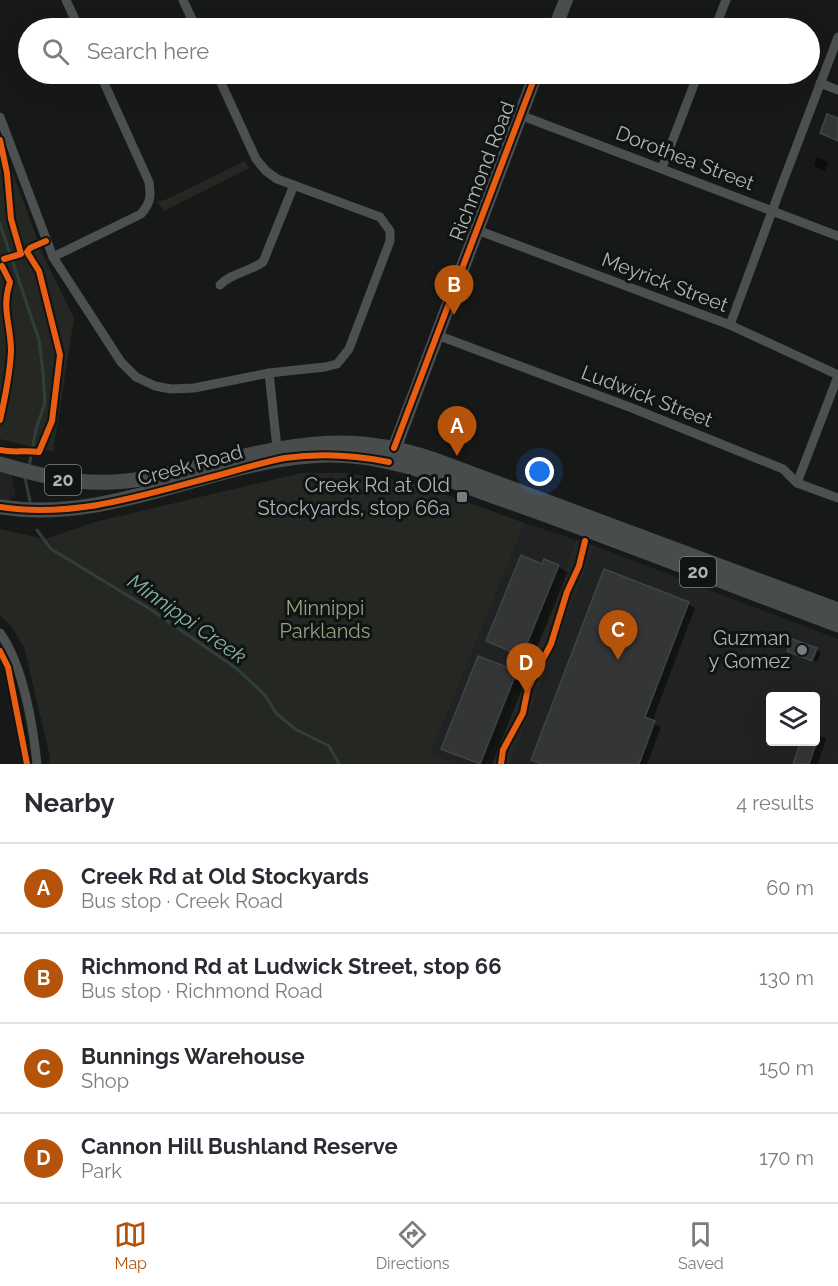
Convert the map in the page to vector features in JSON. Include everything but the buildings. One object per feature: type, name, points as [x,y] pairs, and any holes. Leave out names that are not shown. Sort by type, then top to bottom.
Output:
[{"type":"main road","points":[[553,18],[558,0]]},
{"type":"main road","points":[[559,18],[567,0]]},
{"type":"main road","name":"Richmond Road","points":[[392,455],[532,84]]},
{"type":"main road","name":"Creek Road","points":[[0,464],[59,480],[102,483],[150,478],[277,448],[326,442],[362,443],[431,474],[558,519],[838,625]]},
{"type":"main road","name":"Creek Road","points":[[1,507],[51,510],[109,504],[283,459],[331,455],[392,455],[435,460],[838,610]]},
{"type":"main road","points":[[102,483],[102,492],[109,504]]},
{"type":"street","points":[[66,0],[74,18]]},
{"type":"street","points":[[183,0],[191,18]]},
{"type":"street","points":[[719,18],[726,0]]},
{"type":"street","points":[[838,37],[820,83],[838,90]]},
{"type":"street","points":[[53,257],[141,214],[151,197],[149,182],[104,84]]},
{"type":"street","points":[[0,117],[53,257],[121,362],[136,377],[155,386],[171,389],[194,388],[269,373],[326,368],[337,364],[349,349],[390,241],[390,231],[380,217],[278,179],[266,171],[256,159],[222,84]]},
{"type":"street","points":[[662,168],[694,84]]},
{"type":"street","points":[[730,325],[820,84]]},
{"type":"street","name":"Dorothea Street","points":[[520,114],[838,236]]},
{"type":"street","points":[[220,285],[226,279],[255,268],[263,262],[294,185]]},
{"type":"street","name":"Meyrick Street","points":[[477,230],[730,325],[838,376]]},
{"type":"street","name":"Ludwick Street","points":[[437,335],[622,404],[783,469],[797,483],[838,498]]},
{"type":"street","points":[[269,373],[277,448]]},
{"type":"street","points":[[797,483],[838,376]]},
{"type":"street","points":[[0,633],[11,649],[18,667],[37,764]]},
{"type":"shaded area","points":[[0,471],[11,474],[16,495],[11,497],[9,502],[0,499]]},
{"type":"shaded area","points":[[525,523],[576,540],[485,764],[458,764],[431,753]]},
{"type":"shaded area","points":[[595,546],[838,639],[838,764],[510,764]]},
{"type":"green space","points":[[0,137],[42,253],[74,318],[53,452],[0,439]]},
{"type":"green space","points":[[245,161],[249,168],[164,211],[157,201],[165,200]]},
{"type":"green space","name":"Minnippi Parklands","points":[[301,473],[344,473],[411,482],[525,523],[431,753],[458,764],[49,764],[50,757],[24,647],[11,626],[0,615],[0,529],[45,539],[95,522]]},
{"type":"green space","points":[[576,540],[595,546],[510,764],[485,764]]},
{"type":"waterway","name":"Minnippi Creek","points":[[0,224],[39,340],[43,372],[45,403],[36,429],[29,467]]},
{"type":"waterway","name":"Minnippi Creek","points":[[25,478],[30,501]]},
{"type":"waterway","name":"Minnippi Creek","points":[[37,530],[51,549],[150,609],[236,668],[265,695],[276,713],[295,729],[329,746],[339,764]]},
{"type":"cycle path","points":[[394,448],[532,84]]},
{"type":"cycle path","points":[[0,140],[7,173],[11,219],[21,254],[4,259]]},
{"type":"cycle path","points":[[0,450],[39,452],[52,421],[60,355],[39,271],[27,252],[30,248],[46,241]]},
{"type":"cycle path","points":[[0,420],[11,351],[6,309],[10,282],[2,266]]},
{"type":"cycle path","points":[[0,507],[29,510],[85,507],[141,496],[262,463],[298,456],[337,455],[389,462]]},
{"type":"cycle path","points":[[501,764],[503,750],[523,713],[528,688],[551,644],[567,592],[579,566],[585,541]]},
{"type":"cycle path","points":[[0,651],[8,667],[27,764]]},
{"type":"place","name":"Richmond Rd at Ludwick Street, stop 66","points":[[454,315]]},
{"type":"place","name":"Creek Rd at Old Stockyards","points":[[457,456]]},
{"type":"place","name":"Creek Rd at Old Stockyards, stop 66a","points":[[462,497]]},
{"type":"place","name":"Guzman y Gomez","points":[[802,650]]},
{"type":"place","name":"Bunnings Warehouse","points":[[618,660]]},
{"type":"place","name":"Cannon Hill Bushland Reserve","points":[[526,693]]}]
